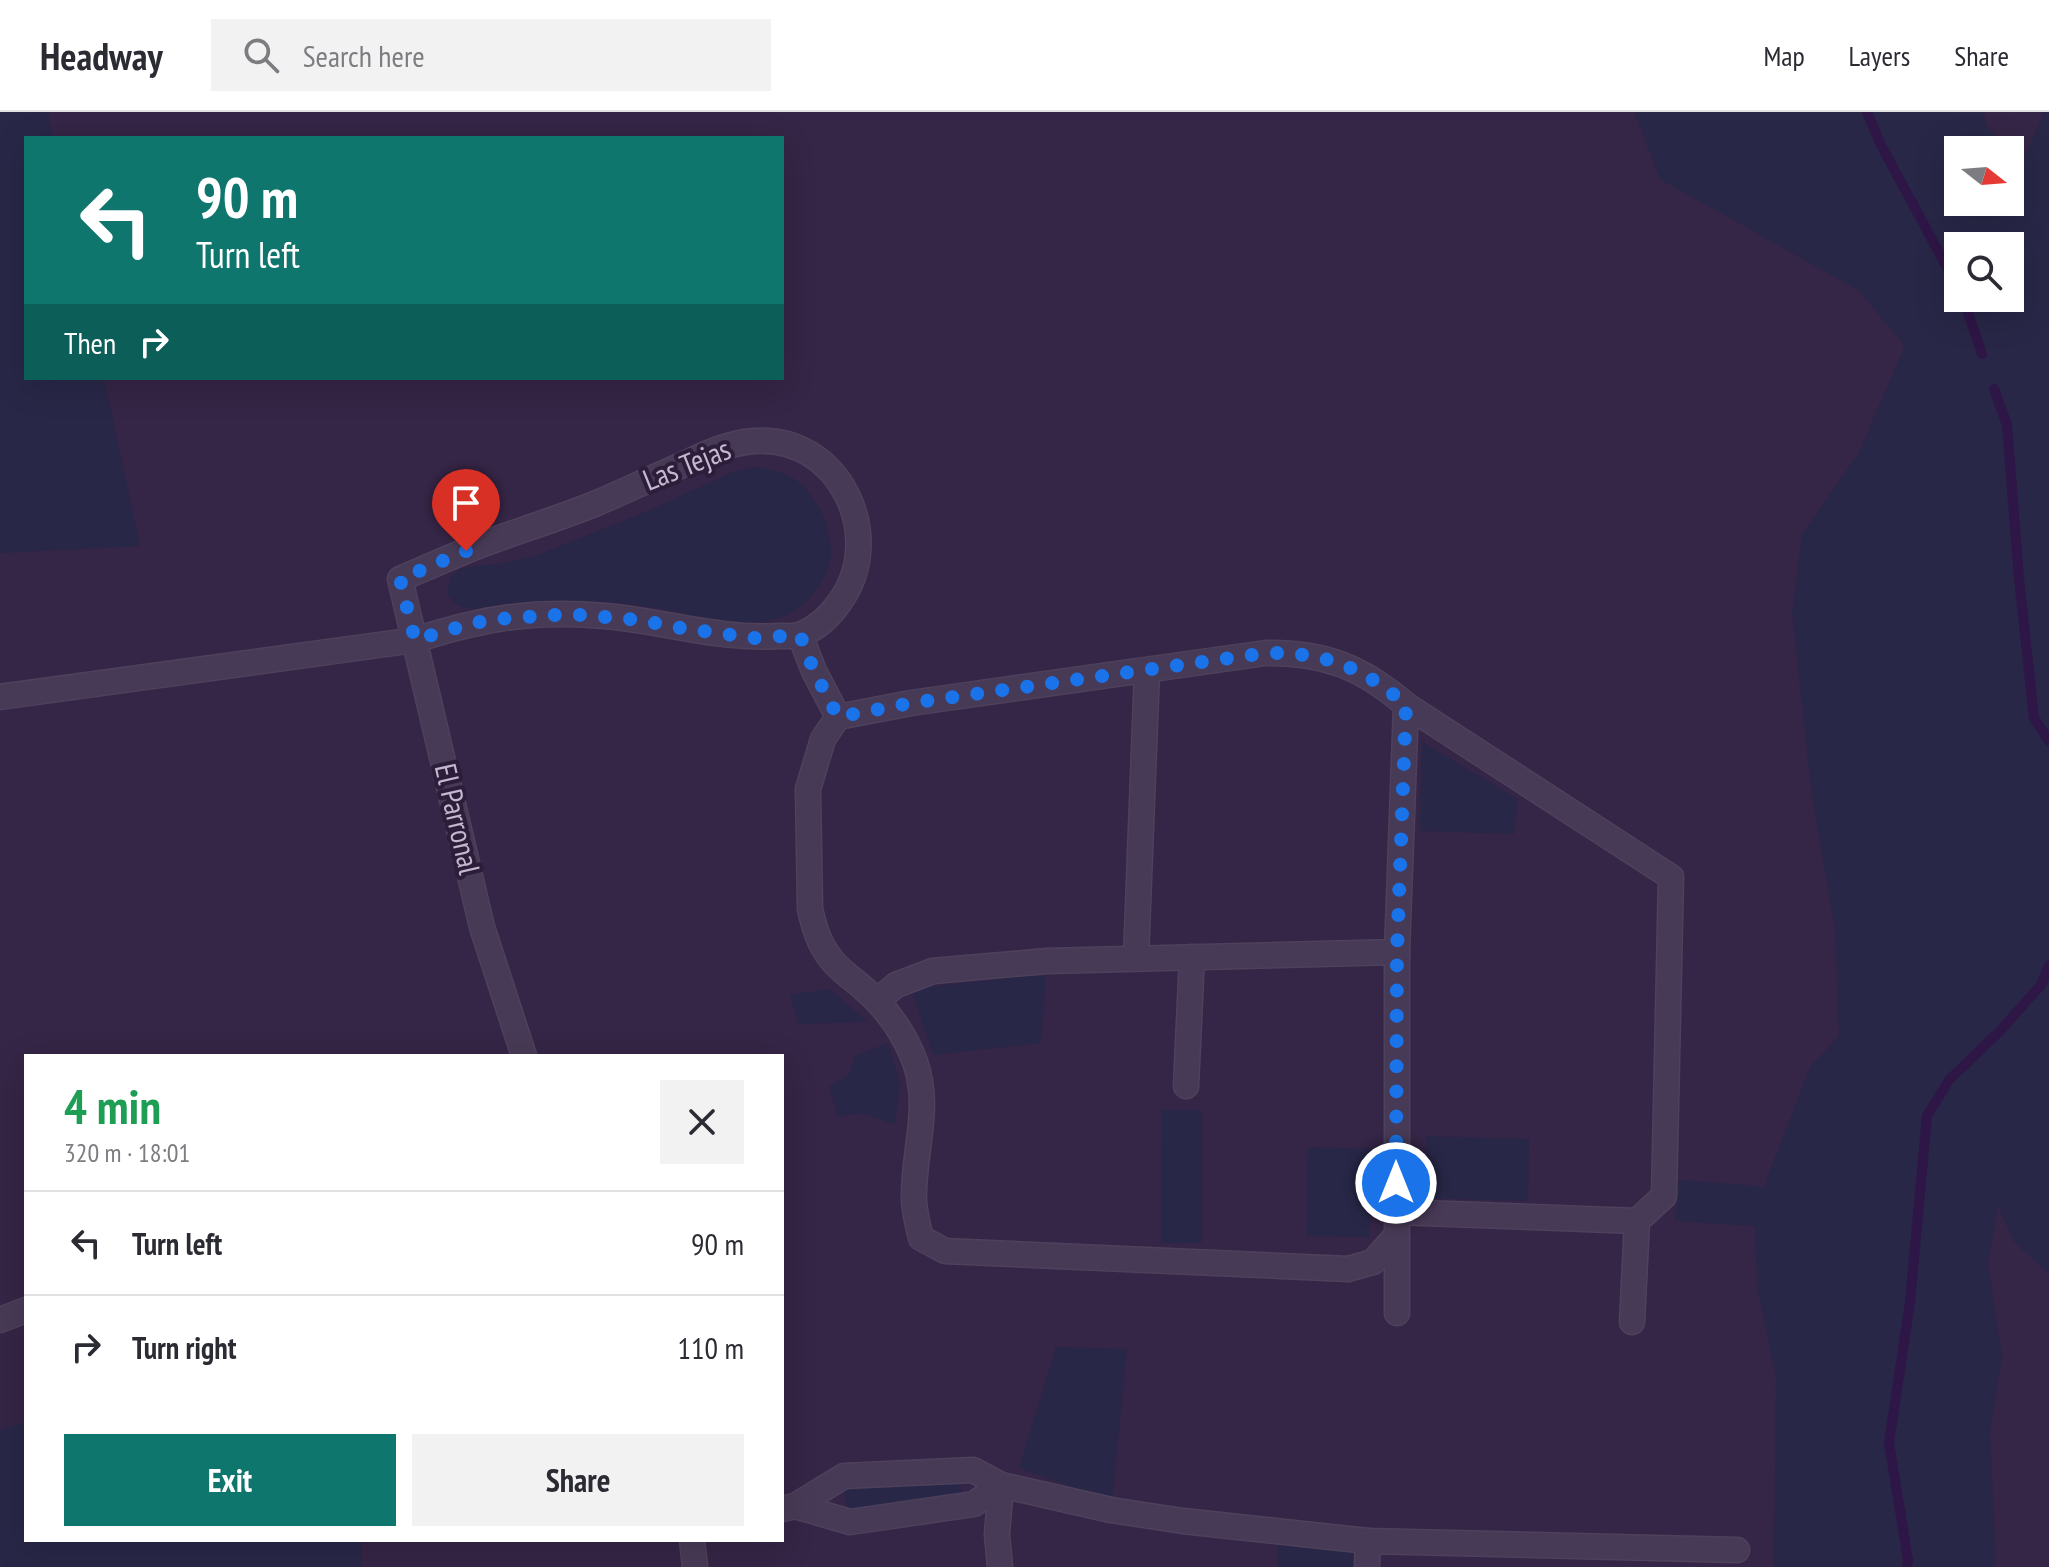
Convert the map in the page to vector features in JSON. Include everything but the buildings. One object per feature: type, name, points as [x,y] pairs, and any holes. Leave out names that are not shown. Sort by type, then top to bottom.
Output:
[{"type":"street","name":"Las Tejas","points":[[400,579],[480,545],[594,504],[713,451],[756,441],[779,443],[801,450],[836,477],[849,496],[857,517],[859,558],[845,595],[833,612],[800,635]]},
{"type":"street","name":"El Parronal","points":[[400,579],[482,927],[523,1054]]},
{"type":"street","points":[[0,697],[415,640],[473,623],[499,619],[569,614],[640,620],[754,638],[800,635],[814,671],[838,717]]},
{"type":"street","points":[[1266,653],[1322,657],[1373,679],[1406,705],[1671,877],[1664,1196],[1637,1221],[1396,1224],[1373,1262],[1348,1269],[945,1251],[921,1238],[914,1201],[922,1102],[915,1061],[893,1021],[877,1001],[832,961],[820,943],[810,909],[808,789],[823,739],[838,717],[911,703],[1266,653]]},
{"type":"street","points":[[1136,958],[1147,671]]},
{"type":"street","points":[[1397,1313],[1397,952],[1406,705]]},
{"type":"street","points":[[877,1001],[896,985],[933,971],[1047,961],[1397,952]]},
{"type":"street","points":[[1186,1086],[1192,957]]},
{"type":"street","points":[[1632,1322],[1637,1221]]},
{"type":"street","points":[[0,1320],[24,1311]]},
{"type":"street","points":[[788,1508],[844,1476],[973,1470],[1001,1485],[1111,1510],[1368,1541],[1737,1550]]},
{"type":"street","points":[[788,1508],[850,1522],[974,1504],[1001,1485]]},
{"type":"street","points":[[1000,1567],[997,1534],[1001,1485]]},
{"type":"street","points":[[1367,1567],[1368,1541]]},
{"type":"street","points":[[692,1542],[695,1567]]},
{"type":"shaded area","points":[[0,112],[48,112],[53,136],[24,136],[24,380],[104,380],[140,546],[0,553]]},
{"type":"shaded area","points":[[1634,112],[1983,112],[1988,128],[1996,136],[1944,136],[1944,216],[2024,216],[2024,160],[2044,112],[2049,112],[2049,1273],[2015,1243],[1998,1206],[1988,1263],[2002,1356],[1990,1433],[1996,1567],[1774,1567],[1776,1378],[1757,1286],[1755,1226],[1675,1221],[1679,1180],[1759,1186],[1763,1189],[1810,1067],[1839,1036],[1835,929],[1812,797],[1792,613],[1802,534],[1858,454],[1905,346],[1858,290],[1660,179]]},
{"type":"shaded area","points":[[755,467],[785,474],[805,488],[823,517],[830,543],[830,564],[818,587],[803,605],[785,616],[745,623],[587,601],[470,608],[455,603],[447,594],[450,579],[461,568],[538,555],[648,511],[735,471]]},
{"type":"shaded area","points":[[1422,742],[1518,799],[1514,834],[1420,831]]},
{"type":"shaded area","points":[[1046,974],[1041,1043],[933,1055],[911,989]]},
{"type":"shaded area","points":[[829,989],[868,1022],[798,1024],[790,995]]},
{"type":"shaded area","points":[[888,1043],[900,1083],[895,1124],[860,1113],[838,1117],[829,1087],[848,1076],[855,1056]]},
{"type":"shaded area","points":[[1162,1110],[1202,1110],[1202,1243],[1161,1243]]},
{"type":"shaded area","points":[[1426,1136],[1529,1139],[1528,1201],[1425,1198]]},
{"type":"shaded area","points":[[1308,1147],[1372,1149],[1369,1237],[1306,1236]]},
{"type":"shaded area","points":[[1056,1347],[1127,1349],[1112,1501],[1019,1468]]},
{"type":"shaded area","points":[[24,1423],[24,1542],[362,1542],[361,1567],[0,1567],[0,1429]]},
{"type":"shaded area","points":[[960,1477],[962,1501],[846,1511],[844,1488]]},
{"type":"shaded area","points":[[1278,1545],[1355,1548],[1354,1567],[1277,1567]]},
{"type":"waterway","points":[[1867,112],[1881,145],[1944,262]]},
{"type":"waterway","points":[[1968,312],[1982,354]]},
{"type":"waterway","points":[[1994,389],[2007,425],[2034,718],[2049,741]]},
{"type":"waterway","points":[[1907,1567],[1889,1443],[1910,1302],[1927,1116],[1949,1080],[2000,1031],[2041,985],[2049,966]]},
{"type":"route","points":[[466,551],[400,579],[415,640],[473,623],[569,614],[640,620],[754,638],[800,635],[814,671],[838,717],[911,703],[1266,653],[1322,657],[1373,679],[1406,705],[1397,952],[1396,1183]]}]
